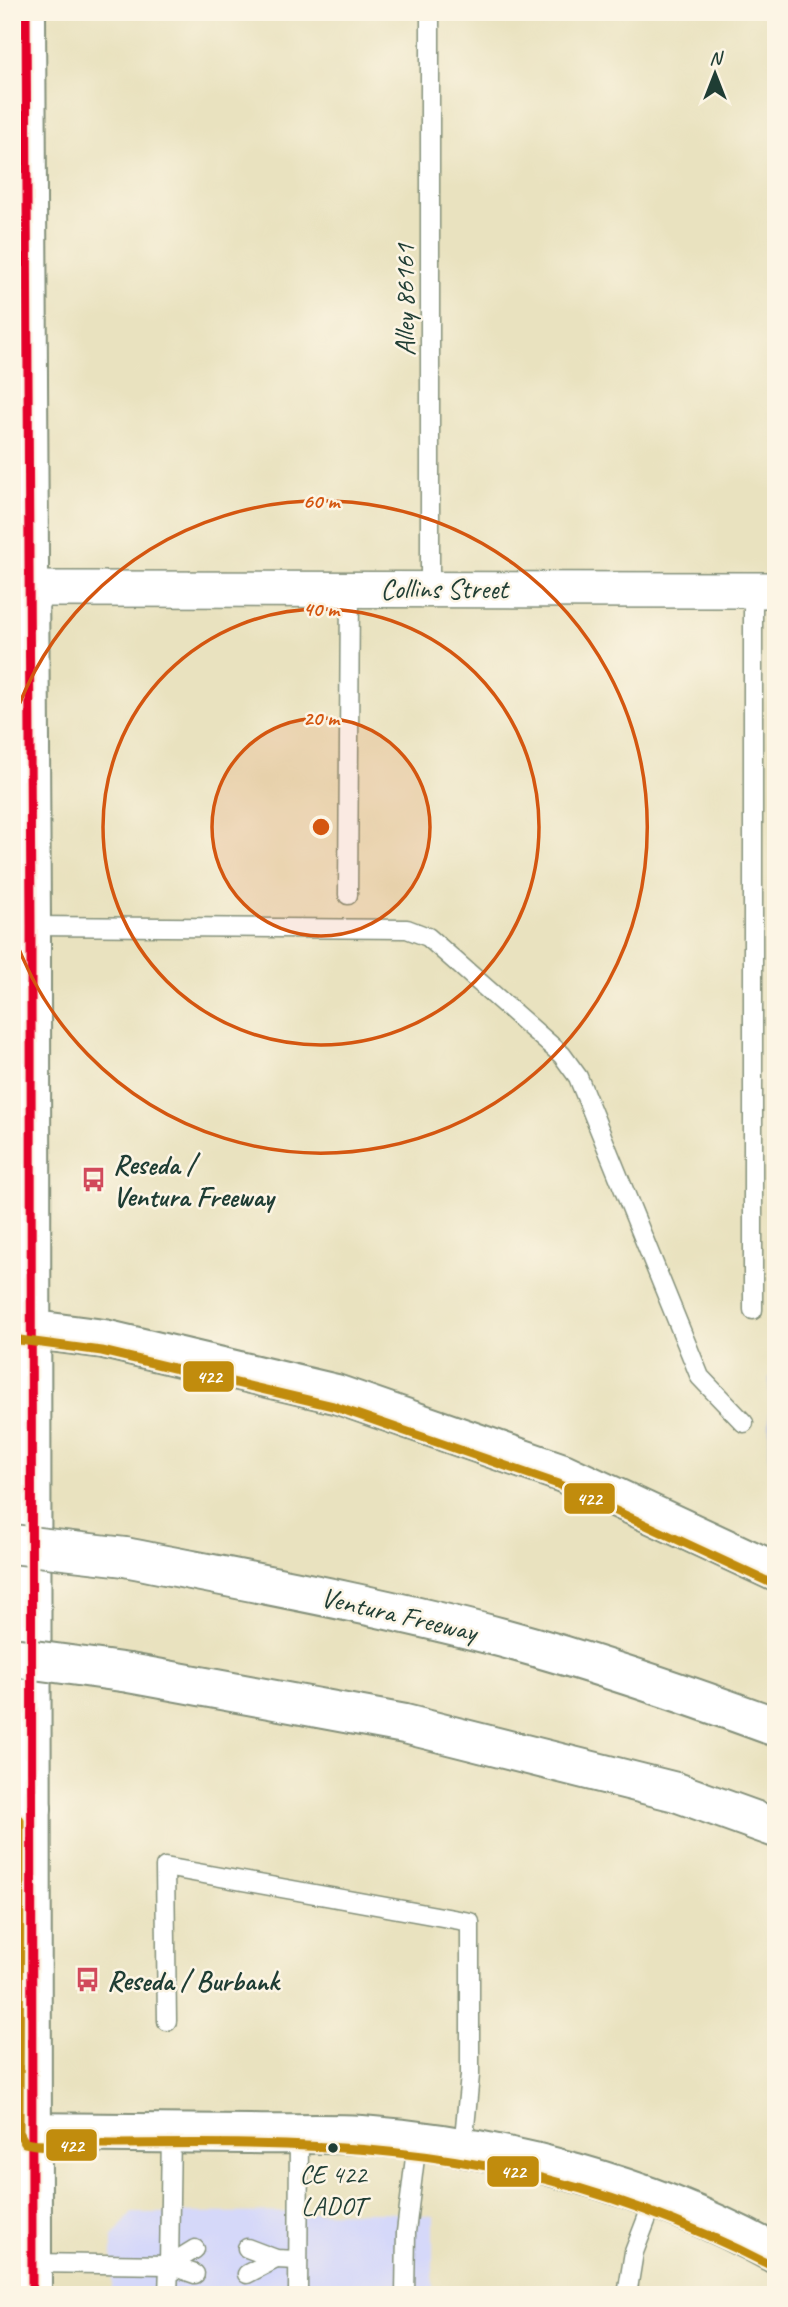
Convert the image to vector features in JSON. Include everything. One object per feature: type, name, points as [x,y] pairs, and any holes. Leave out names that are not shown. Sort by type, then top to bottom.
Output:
[{"type":"main road","points":[[26,12],[20,136],[28,589],[21,830],[31,926],[21,1328],[22,2132],[32,2279]]},
{"type":"main road","points":[[21,1328],[104,1339],[202,1360],[336,1394],[563,1473],[776,1573]]},
{"type":"main road","name":"Ventura Freeway","points":[[12,1544],[125,1557],[301,1591],[504,1639],[698,1698],[776,1727]]},
{"type":"main road","points":[[12,1657],[129,1673],[405,1724],[676,1792],[776,1828]]},
{"type":"main road","points":[[22,2132],[360,2135],[463,2148],[521,2158],[654,2200],[749,2239],[776,2254]]},
{"type":"street","name":"Collins Street","points":[[28,589],[764,590]]},
{"type":"lane","name":"Alley 86161","points":[[430,12],[430,588]]},
{"type":"lane","points":[[348,895],[350,588]]},
{"type":"lane","points":[[753,1310],[764,590]]},
{"type":"lane","points":[[31,926],[407,929],[428,937],[562,1055],[578,1077],[700,1377],[744,1423]]},
{"type":"lane","points":[[167,2021],[165,1867],[470,1922],[470,2075],[463,2148]]},
{"type":"lane","points":[[168,2295],[171,2133]]},
{"type":"lane","points":[[298,2295],[299,2135]]},
{"type":"lane","points":[[405,2295],[406,2232],[417,2141]]},
{"type":"lane","points":[[626,2295],[634,2252],[654,2200]]},
{"type":"lane","points":[[247,2248],[276,2259],[298,2260]]},
{"type":"lane","points":[[169,2265],[195,2249]]},
{"type":"lane","points":[[247,2274],[276,2259]]},
{"type":"lane","points":[[32,2279],[169,2265],[195,2274]]},
{"type":"shaded area","points":[[769,1377],[776,1377],[776,1476],[769,1473]]},
{"type":"shaded area","points":[[382,2212],[433,2216],[433,2295],[112,2295],[112,2237],[132,2213]]},
{"type":"transit line","points":[[26,12],[31,926],[32,2295]]},
{"type":"transit line","name":"422","points":[[12,1339],[102,1351],[333,1406],[558,1484],[771,1583]]},
{"type":"transit line","name":"422","points":[[12,1819],[20,1820],[19,2132],[25,2143],[51,2146],[319,2146],[453,2160],[580,2188],[706,2234],[770,2265]]},
{"type":"place","name":"Reseda / Ventura Freeway","points":[[93,1180]]},
{"type":"place","name":"Reseda / Burbank","points":[[87,1980]]},
{"type":"place","name":"CE 422 LADOT","points":[[333,2148]]}]
